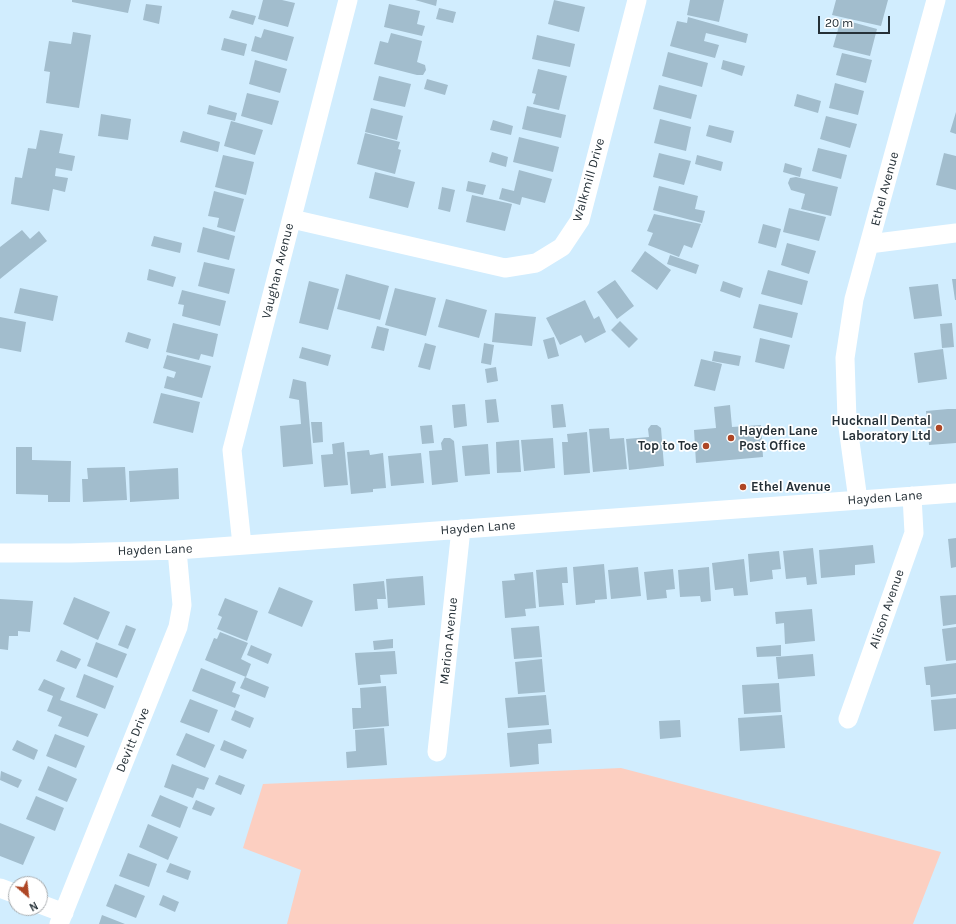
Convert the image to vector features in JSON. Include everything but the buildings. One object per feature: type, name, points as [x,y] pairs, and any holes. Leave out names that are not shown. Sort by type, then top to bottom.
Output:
[{"type":"street","name":"Vaughan Avenue","points":[[242,545],[232,450],[348,0]]},
{"type":"street","name":"Walkmill Drive","points":[[292,219],[505,268],[536,263],[562,247],[580,220],[637,0]]},
{"type":"street","name":"Ethel Avenue","points":[[858,500],[847,420],[845,358],[854,299],[936,0]]},
{"type":"street","points":[[870,244],[956,233]]},
{"type":"street","name":"Hayden Lane","points":[[0,553],[71,553],[177,550],[956,493]]},
{"type":"street","name":"Alison Avenue","points":[[848,719],[914,533],[912,496]]},
{"type":"street","name":"Marion Avenue","points":[[437,752],[461,529]]},
{"type":"street","name":"Devitt Drive","points":[[62,919],[178,627],[182,605],[177,550]]},
{"type":"street","points":[[48,909],[62,919]]},
{"type":"shaded area","points":[[621,768],[941,852],[913,924],[287,924],[301,870],[243,848],[263,784]]},
{"type":"place","name":"Hucknall Dental Laboratory Ltd","points":[[939,428]]},
{"type":"place","name":"Hayden Lane Post Office","points":[[731,438]]},
{"type":"place","name":"Top to Toe","points":[[706,446]]},
{"type":"place","name":"Ethel Avenue","points":[[743,487]]}]
